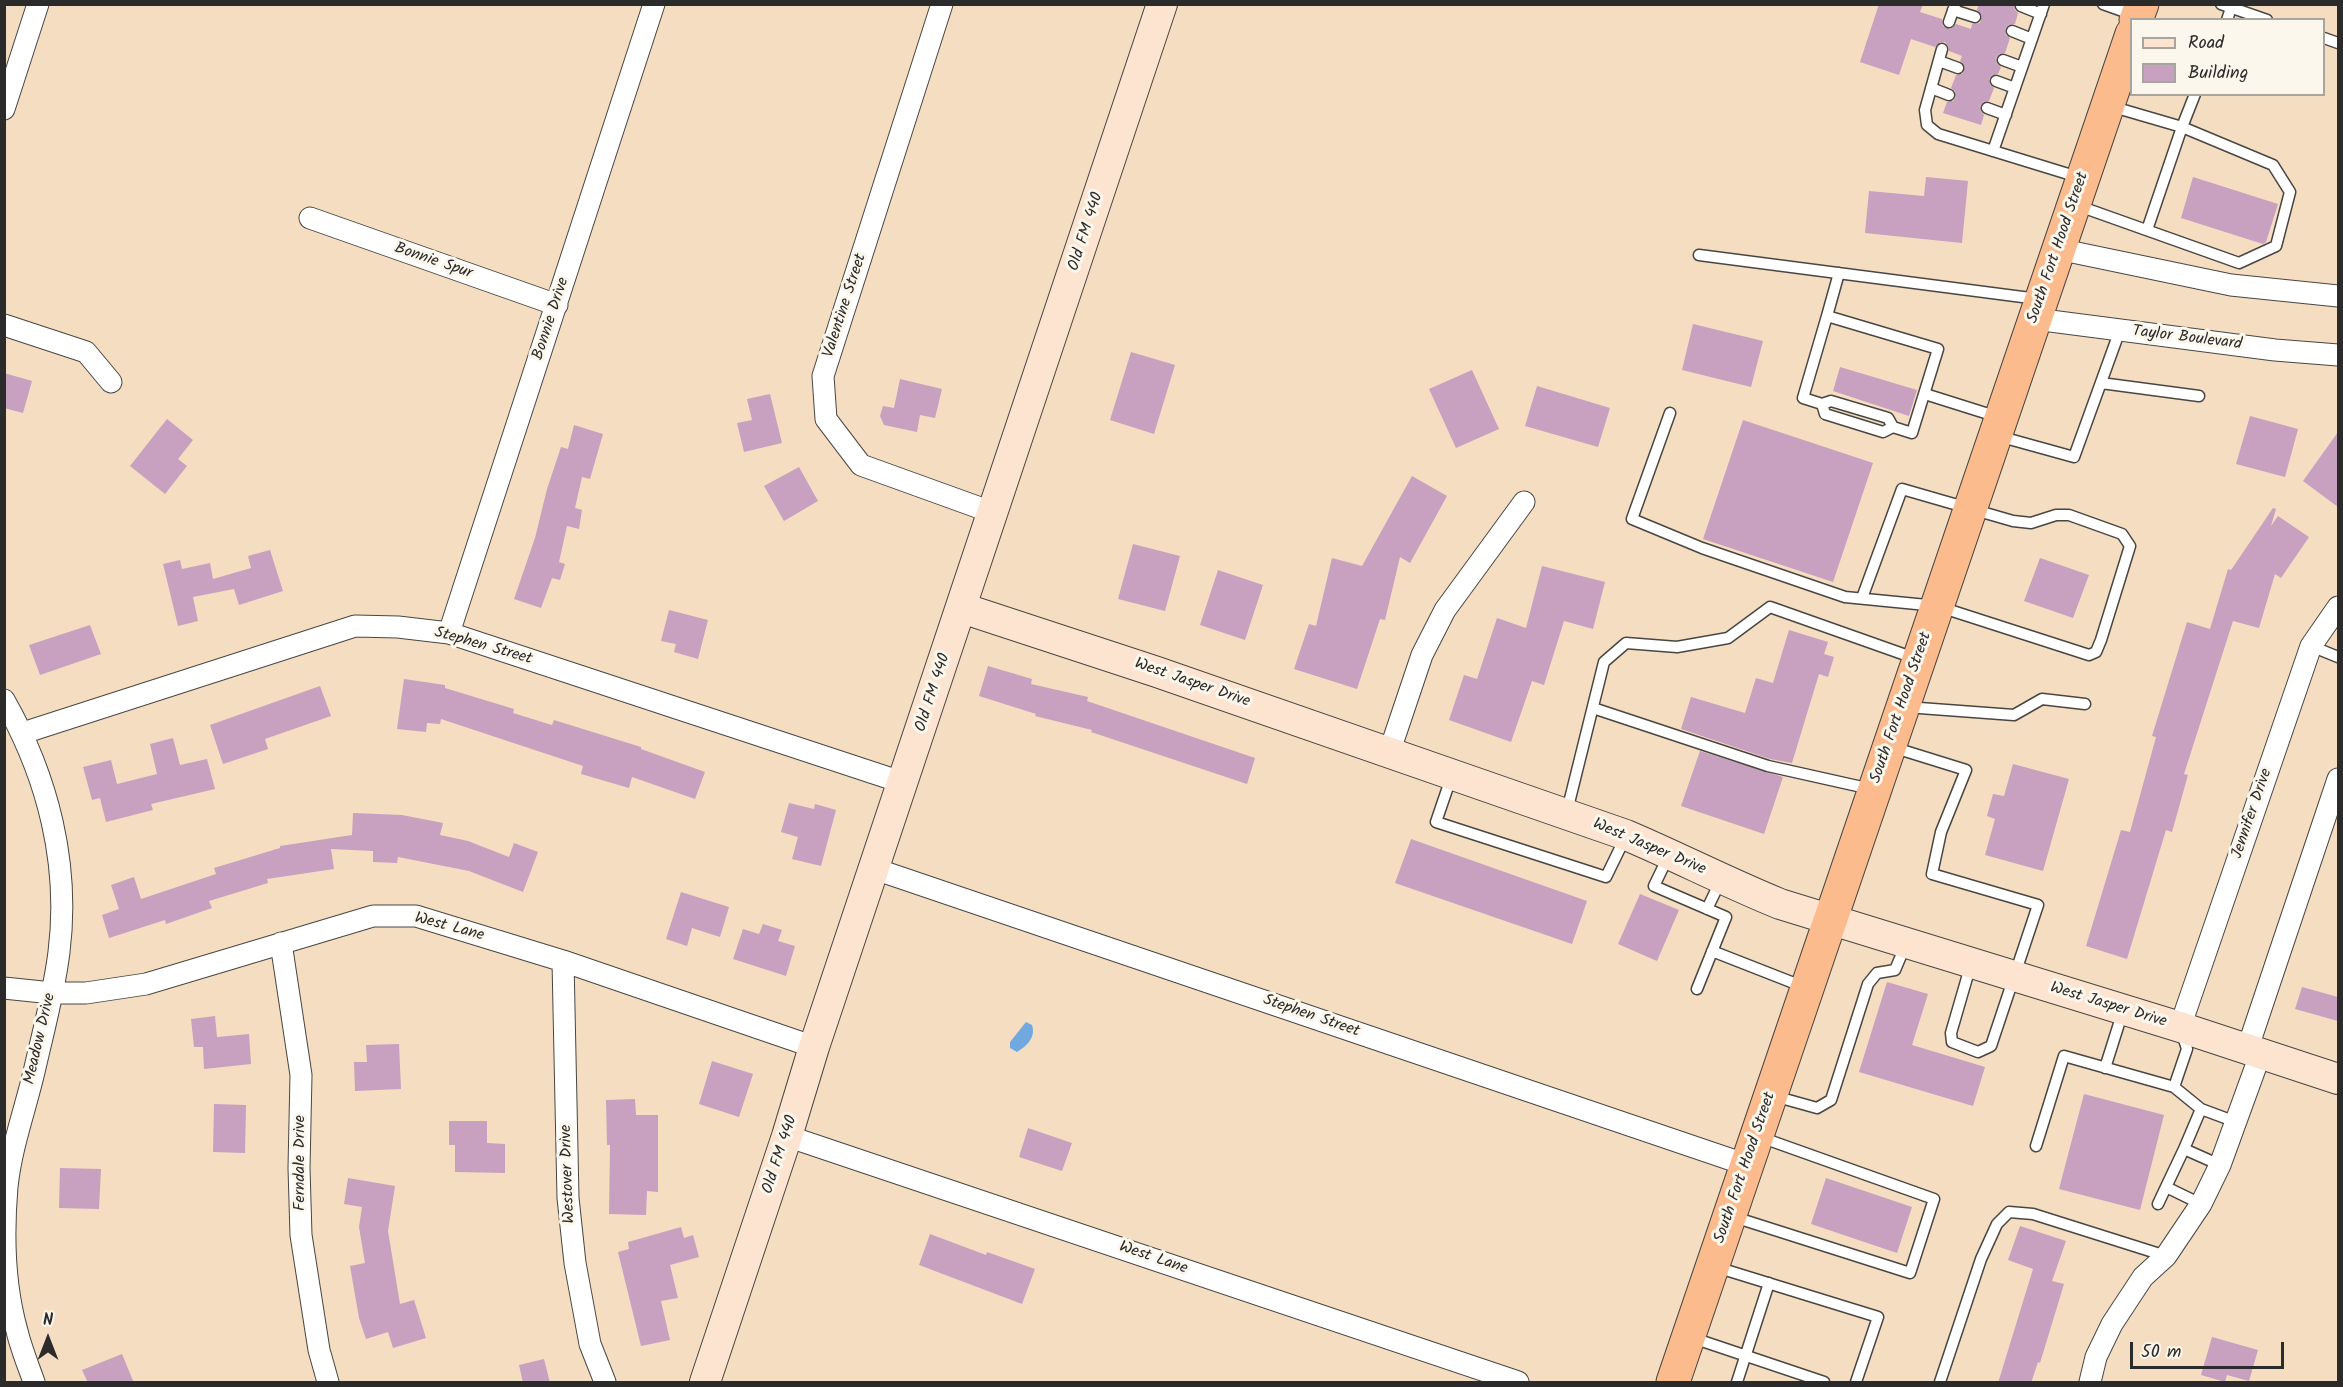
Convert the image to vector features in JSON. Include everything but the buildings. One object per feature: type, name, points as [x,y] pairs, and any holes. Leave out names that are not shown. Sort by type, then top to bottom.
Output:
[{"type":"highway","name":"South Fort Hood Street","points":[[1673,1383],[2130,38]]},
{"type":"street","points":[[4,108],[38,4]]},
{"type":"street","name":"Bonnie Drive","points":[[449,633],[654,4]]},
{"type":"street","name":"Valentine Street","points":[[942,4],[823,376],[826,419],[861,465],[994,513]]},
{"type":"street","name":"Old FM 440","points":[[705,1383],[814,1047],[904,783],[1162,4]]},
{"type":"street","name":"Bonnie Spur","points":[[310,218],[557,305]]},
{"type":"street","points":[[2058,249],[2231,285],[2338,296]]},
{"type":"street","name":"Taylor Boulevard","points":[[2038,309],[2120,330],[2275,350],[2338,354]]},
{"type":"street","points":[[4,325],[86,352],[111,382]]},
{"type":"street","points":[[1389,753],[1422,656],[1445,610],[1524,502]]},
{"type":"street","name":"Jennifer Drive","points":[[2180,1027],[2311,646],[2338,607]]},
{"type":"street","name":"West Jasper Drive","points":[[962,608],[1157,672],[1626,835],[1780,904],[2180,1027],[2338,1079]]},
{"type":"street","name":"Stephen Street","points":[[23,733],[355,626],[398,627],[449,633],[904,783]]},
{"type":"street","name":"Meadow Drive","points":[[4,700],[23,733],[41,780],[57,836],[61,888],[59,950],[52,993],[17,1137],[8,1186],[5,1248],[8,1286],[16,1330],[34,1383]]},
{"type":"street","points":[[2090,1383],[2096,1357],[2112,1324],[2143,1277],[2166,1256],[2201,1204],[2220,1165],[2236,1122],[2254,1052],[2338,779]]},
{"type":"street","name":"Stephen Street","points":[[875,869],[1752,1151]]},
{"type":"street","name":"West Lane","points":[[4,988],[52,993],[86,993],[146,984],[373,916],[416,916],[563,961],[814,1047]]},
{"type":"street","name":"Ferndale Drive","points":[[281,943],[301,1075],[299,1168],[301,1236],[319,1350],[328,1383]]},
{"type":"street","name":"Westover Drive","points":[[563,961],[569,1209],[575,1263],[590,1344],[605,1383]]},
{"type":"street","name":"West Lane","points":[[787,1136],[1518,1383]]},
{"type":"lane","points":[[2103,4],[2137,18]]},
{"type":"lane","points":[[1993,151],[2043,9],[2021,6]]},
{"type":"lane","points":[[2226,6],[2261,18]]},
{"type":"lane","points":[[1949,22],[1954,7],[1975,17]]},
{"type":"lane","points":[[2012,32],[2032,39]]},
{"type":"lane","points":[[1942,49],[1925,110],[1927,125],[1938,134],[1993,151],[2078,191],[2147,230],[2239,263],[2276,246],[2290,192],[2273,165],[2182,127],[2107,105]]},
{"type":"lane","points":[[2003,60],[2022,67]]},
{"type":"lane","points":[[1939,62],[1958,68]]},
{"type":"lane","points":[[1996,81],[2015,88]]},
{"type":"lane","points":[[1931,88],[1949,95]]},
{"type":"lane","points":[[2147,230],[2182,127],[2195,96]]},
{"type":"lane","points":[[1987,108],[2006,115]]},
{"type":"lane","points":[[1699,255],[1839,273],[2038,309]]},
{"type":"lane","points":[[1827,316],[1938,349],[1912,433],[1893,427],[1888,418],[1831,401],[1822,404],[1803,398],[1839,273]]},
{"type":"lane","points":[[1925,394],[2074,457],[2120,330]]},
{"type":"lane","points":[[2101,383],[2199,396]]},
{"type":"lane","points":[[1670,413],[1632,519],[1702,548],[1845,597],[1937,606],[2089,655],[2096,652],[2101,640],[2130,546],[2122,534],[2069,515],[2056,515],[2031,523],[2013,521],[1902,489],[1862,598]]},
{"type":"lane","points":[[1566,814],[1604,662],[1626,643],[1677,647],[1728,638],[1770,607],[1919,659]]},
{"type":"lane","points":[[2311,646],[2338,657]]},
{"type":"lane","points":[[1902,707],[2014,715],[2042,699],[2085,704]]},
{"type":"lane","points":[[1593,708],[1768,766],[1874,790]]},
{"type":"lane","points":[[1889,747],[1966,770],[1941,832],[1932,874],[2038,905],[1991,1046],[1978,1052],[1952,1042],[1951,1033],[1971,964]]},
{"type":"lane","points":[[1452,775],[1436,822],[1606,877],[1626,835]]},
{"type":"lane","points":[[1670,854],[1654,886],[1726,917],[1697,989]]},
{"type":"lane","points":[[1707,909],[1722,879]]},
{"type":"lane","points":[[1771,1095],[1817,1108],[1831,1100],[1868,984],[1877,973],[1895,970],[1906,944]]},
{"type":"lane","points":[[1712,951],[1807,988]]},
{"type":"lane","points":[[2105,1068],[2123,1011]]},
{"type":"lane","points":[[2174,1087],[2187,1049],[2180,1027]]},
{"type":"lane","points":[[2036,1146],[2064,1056],[2174,1087],[2201,1109],[2236,1122]]},
{"type":"lane","points":[[2158,1204],[2201,1109]]},
{"type":"lane","points":[[2184,1149],[2220,1165]]},
{"type":"lane","points":[[1730,1216],[1910,1273],[1934,1199],[1752,1151]]},
{"type":"lane","points":[[2166,1187],[2201,1204]]},
{"type":"lane","points":[[1940,1383],[1981,1259],[1997,1224],[2009,1212],[2033,1214],[2166,1256]]},
{"type":"lane","points":[[1713,1266],[1878,1317],[1856,1383]]},
{"type":"lane","points":[[1737,1383],[1769,1283]]},
{"type":"lane","points":[[1689,1336],[1824,1383]]},
{"type":"water","points":[[1026,1022],[1032,1025],[1032,1037],[1017,1052],[1010,1048],[1010,1042]]}]
